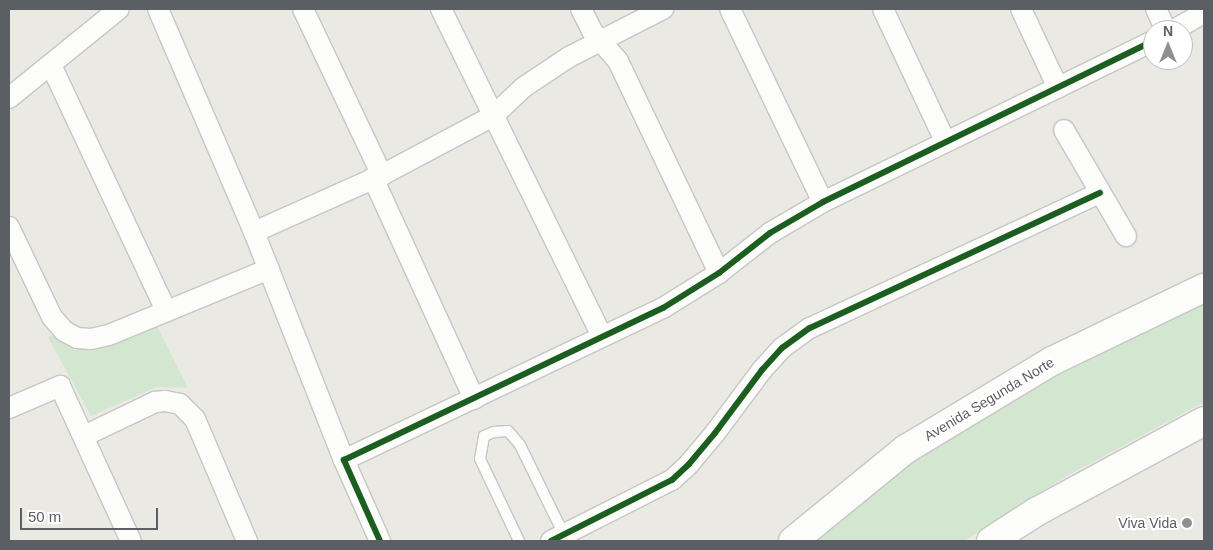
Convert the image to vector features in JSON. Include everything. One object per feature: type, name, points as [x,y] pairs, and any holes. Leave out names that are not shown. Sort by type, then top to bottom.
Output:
[{"type":"main road","name":"Avenida Segunda Norte","points":[[793,541],[906,449],[1052,361],[1204,288]]},
{"type":"main road","points":[[990,541],[1036,512],[1204,422]]},
{"type":"street","points":[[9,98],[119,9]]},
{"type":"street","points":[[158,9],[254,232],[344,460],[373,539]]},
{"type":"street","points":[[303,9],[378,176],[474,399]]},
{"type":"street","points":[[442,9],[602,336]]},
{"type":"street","points":[[581,9],[592,31],[618,61],[719,273]]},
{"type":"street","points":[[254,232],[378,176],[493,116],[530,83],[569,57],[663,9]]},
{"type":"street","points":[[730,9],[824,202]]},
{"type":"street","points":[[883,9],[944,141]]},
{"type":"street","points":[[1021,9],[1058,88]]},
{"type":"street","points":[[1192,20],[1204,13]]},
{"type":"street","points":[[344,460],[663,308],[719,273],[770,233],[824,202],[944,141],[1143,46]]},
{"type":"street","points":[[51,65],[166,311]]},
{"type":"street","points":[[1064,130],[1126,236]]},
{"type":"street","points":[[558,538],[672,480],[689,464],[715,433],[762,370],[782,348],[810,328],[1100,193]]},
{"type":"street","points":[[9,227],[52,317],[64,331],[77,338],[90,339],[109,334],[269,269]]},
{"type":"street","points":[[9,408],[60,386],[131,541]]},
{"type":"street","points":[[84,436],[155,402],[165,401],[180,404],[195,419],[248,541]]},
{"type":"lane","points":[[519,541],[480,459],[484,436],[494,432],[508,431],[520,445],[558,538]]},
{"type":"green space","points":[[1204,301],[1204,402],[1065,477],[964,541],[801,541],[909,452],[1057,365]]},
{"type":"green space","points":[[155,322],[188,388],[157,387],[91,416],[48,337],[55,335],[75,350]]},
{"type":"cycle path","points":[[380,541],[344,460],[663,308],[719,273],[770,233],[823,202],[1143,46]]},
{"type":"cycle path","points":[[551,541],[672,480],[689,464],[715,433],[762,370],[782,348],[810,328],[1100,193]]},
{"type":"place","name":"Viva Vida","points":[[1187,523]]}]
